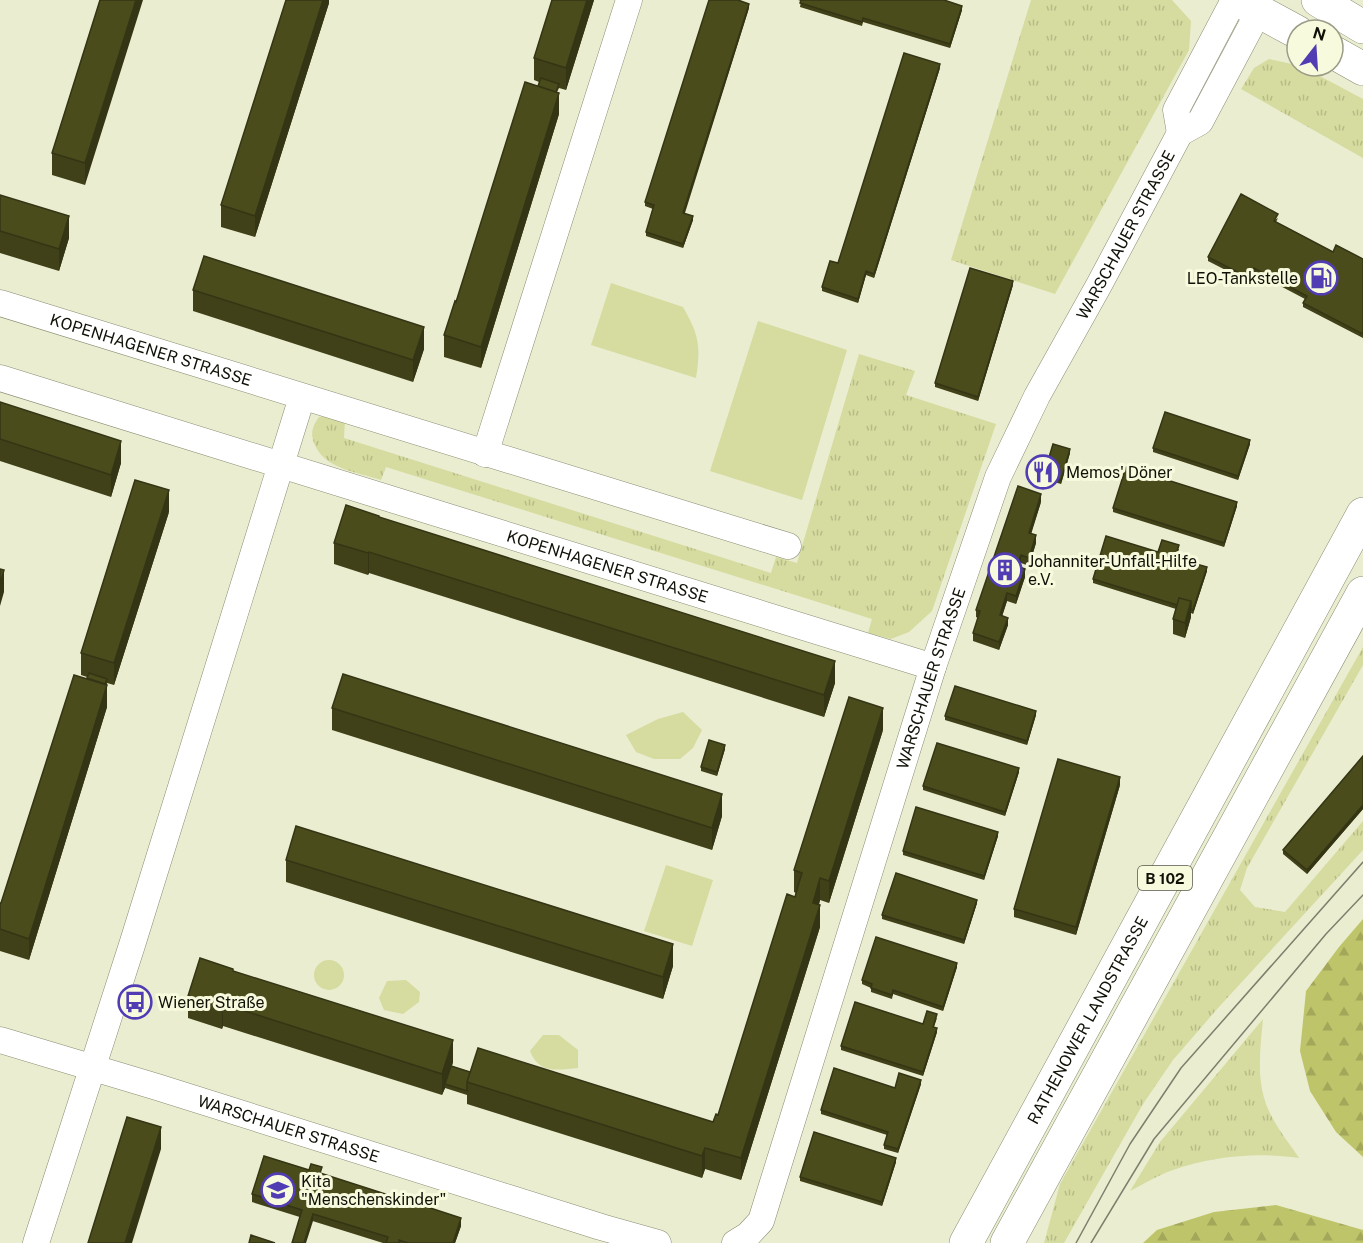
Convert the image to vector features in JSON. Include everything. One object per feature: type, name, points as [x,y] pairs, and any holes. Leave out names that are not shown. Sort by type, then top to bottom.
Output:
[{"type":"main road","points":[[1318,0],[1363,27]]},
{"type":"main road","points":[[1249,3],[1285,25]]},
{"type":"main road","points":[[1345,59],[1363,69]]},
{"type":"main road","name":"RATHENOWER LANDSTRASSE","points":[[966,1243],[1363,514]]},
{"type":"main road","name":"B 102","points":[[1007,1243],[1363,593]]},
{"type":"street","points":[[485,454],[629,0]]},
{"type":"street","name":"WARSCHAUER STRASSE","points":[[735,1243],[748,1235],[761,1221],[933,668],[998,477],[1037,396],[1180,133],[1200,122],[1249,3]]},
{"type":"street","name":"KOPENHAGENER STRASSE","points":[[0,303],[788,546]]},
{"type":"street","name":"KOPENHAGENER STRASSE","points":[[0,378],[933,668]]},
{"type":"street","points":[[36,1243],[302,397]]},
{"type":"street","name":"WARSCHAUER STRASSE","points":[[0,1040],[169,1090],[599,1235],[658,1243]]},
{"type":"green space","points":[[1031,0],[1172,0],[1191,21],[1189,50],[1055,294],[951,260]]},
{"type":"green space","points":[[1269,59],[1285,62],[1285,78],[1324,78],[1363,99],[1363,158],[1241,89],[1254,68]]},
{"type":"green space","points":[[611,283],[683,307],[697,341],[696,378],[591,345]]},
{"type":"green space","points":[[758,321],[847,350],[802,500],[710,471]]},
{"type":"green space","points":[[859,354],[915,371],[906,395],[996,424],[932,611],[909,632],[891,639],[868,633],[872,619],[386,467],[381,480],[342,468],[325,459],[312,436],[319,417],[329,415],[345,420],[344,438],[771,573],[776,557],[797,563]]},
{"type":"green space","points":[[1363,647],[1363,665],[1247,868],[1240,890],[1255,907],[1285,912],[1363,821],[1363,850],[1173,1060],[1143,1104],[1064,1243],[1044,1243],[1060,1184]]},
{"type":"green space","points":[[683,712],[702,730],[693,748],[680,759],[654,759],[636,752],[626,735],[658,719]]},
{"type":"green space","points":[[666,865],[713,880],[692,946],[644,931]]},
{"type":"green space","points":[[1363,919],[1363,1157],[1336,1132],[1310,1091],[1300,1051],[1306,991]]},
{"type":"green space","points":[[329,960],[340,964],[344,975],[340,986],[329,990],[318,986],[314,975],[318,964]]},
{"type":"green space","points":[[406,980],[420,992],[419,1002],[403,1014],[384,1010],[379,998],[387,981]]},
{"type":"green space","points":[[1263,1019],[1260,1068],[1266,1104],[1274,1121],[1299,1158],[1252,1155],[1204,1161],[1167,1172],[1130,1191],[1160,1142]]},
{"type":"green space","points":[[543,1035],[559,1035],[578,1050],[578,1068],[550,1069],[538,1064],[530,1051]]},
{"type":"green space","points":[[1276,1205],[1363,1230],[1363,1243],[1143,1243],[1157,1230],[1214,1212]]},
{"type":"building","points":[[100,0],[136,0],[85,163],[52,153]]},
{"type":"building","points":[[286,0],[323,0],[255,216],[221,205]]},
{"type":"building","points":[[552,0],[587,0],[566,68],[534,58]]},
{"type":"building","points":[[709,0],[738,0],[749,4],[683,213],[693,216],[683,244],[646,232],[654,205],[645,202]]},
{"type":"building","points":[[801,0],[944,0],[962,6],[950,44],[863,18],[862,22],[800,3]]},
{"type":"building","points":[[904,53],[940,64],[874,274],[866,271],[858,299],[822,287],[830,261],[838,263]]},
{"type":"building","points":[[541,78],[559,84],[556,92],[538,86]]},
{"type":"building","points":[[525,82],[559,93],[481,347],[444,335]]},
{"type":"building","points":[[1241,194],[1278,214],[1274,221],[1333,252],[1336,245],[1363,259],[1363,334],[1303,303],[1307,296],[1254,268],[1249,278],[1208,257]]},
{"type":"building","points":[[0,195],[69,216],[59,249],[0,231]]},
{"type":"building","points":[[204,256],[424,327],[413,360],[193,290]]},
{"type":"building","points":[[970,268],[1013,281],[978,397],[935,383]]},
{"type":"building","points":[[0,402],[121,441],[111,475],[0,439]]},
{"type":"building","points":[[1165,412],[1250,440],[1238,476],[1153,448]]},
{"type":"building","points":[[1053,444],[1070,449],[1061,480],[1030,471],[1033,460],[1047,464]]},
{"type":"building","points":[[1126,467],[1237,502],[1224,543],[1113,508]]},
{"type":"building","points":[[135,480],[169,490],[114,663],[81,653]]},
{"type":"building","name":"Johanniter-Unfall-Hilfe e.V.","points":[[1018,486],[1041,494],[1029,533],[1036,535],[1029,558],[1021,555],[1017,566],[1025,569],[1016,596],[1007,593],[1000,615],[1008,618],[999,642],[973,633],[980,611],[976,610]]},
{"type":"building","points":[[346,505],[835,661],[824,695],[334,543]]},
{"type":"building","points":[[1106,536],[1158,552],[1162,540],[1179,545],[1175,558],[1207,567],[1193,610],[1191,601],[1179,598],[1177,605],[1093,579]]},
{"type":"building","points":[[0,569],[4,570],[0,584]]},
{"type":"building","points":[[1179,598],[1191,601],[1185,623],[1173,619]]},
{"type":"building","points":[[89,673],[107,679],[105,684],[87,678]]},
{"type":"building","points":[[343,674],[722,794],[712,828],[332,708]]},
{"type":"building","points":[[74,675],[107,685],[29,939],[0,929],[0,903]]},
{"type":"building","points":[[955,686],[1036,711],[1027,741],[945,716]]},
{"type":"building","points":[[849,697],[883,708],[829,881],[820,878],[813,903],[820,905],[741,1158],[705,1148],[702,1156],[467,1082],[478,1048],[713,1122],[716,1114],[718,1115],[787,894],[795,897],[802,873],[794,870]]},
{"type":"building","points":[[709,740],[725,745],[717,772],[701,767]]},
{"type":"building","points":[[937,743],[1019,768],[1005,812],[923,786]]},
{"type":"building","points":[[1363,756],[1363,805],[1307,870],[1283,850]]},
{"type":"building","points":[[1058,759],[1120,777],[1076,927],[1014,909]]},
{"type":"building","points":[[916,807],[998,832],[984,876],[903,851]]},
{"type":"building","points":[[296,826],[673,944],[663,977],[286,860]]},
{"type":"building","points":[[896,873],[977,900],[964,940],[882,915]]},
{"type":"building","points":[[876,937],[957,963],[943,1007],[893,990],[892,995],[871,988],[872,984],[862,980]]},
{"type":"building","points":[[200,958],[233,969],[233,971],[453,1040],[442,1074],[223,1004],[222,1007],[188,996]]},
{"type":"building","points":[[855,1002],[923,1024],[927,1011],[937,1014],[933,1027],[937,1028],[923,1072],[841,1046]]},
{"type":"building","points":[[451,1066],[470,1072],[467,1091],[445,1084]]},
{"type":"building","points":[[834,1068],[895,1088],[899,1073],[921,1080],[898,1149],[884,1145],[888,1132],[821,1110]]},
{"type":"building","points":[[127,1117],[161,1127],[125,1243],[88,1243]]},
{"type":"building","points":[[814,1132],[896,1158],[882,1202],[800,1177]]},
{"type":"building","points":[[264,1156],[309,1170],[311,1164],[322,1167],[320,1173],[407,1201],[409,1195],[420,1198],[418,1204],[461,1218],[453,1243],[408,1243],[399,1240],[399,1243],[386,1243],[388,1237],[313,1214],[304,1243],[292,1243],[302,1210],[252,1194]]},
{"type":"building","points":[[251,1235],[275,1243],[249,1243]]},
{"type":"tram line","points":[[1076,1243],[1130,1144],[1181,1068],[1363,862]]},
{"type":"tram line","points":[[1091,1243],[1154,1139],[1326,934],[1363,895]]},
{"type":"place","name":"LEO-Tankstelle","points":[[1321,278]]},
{"type":"place","name":"Memos' Döner","points":[[1043,472]]},
{"type":"place","name":"Johanniter-Unfall-Hilfe e.V.","points":[[1005,570]]},
{"type":"place","name":"Wiener Straße","points":[[135,1002]]},
{"type":"place","name":"Kita \"Menschenskinder\"","points":[[278,1190]]}]
